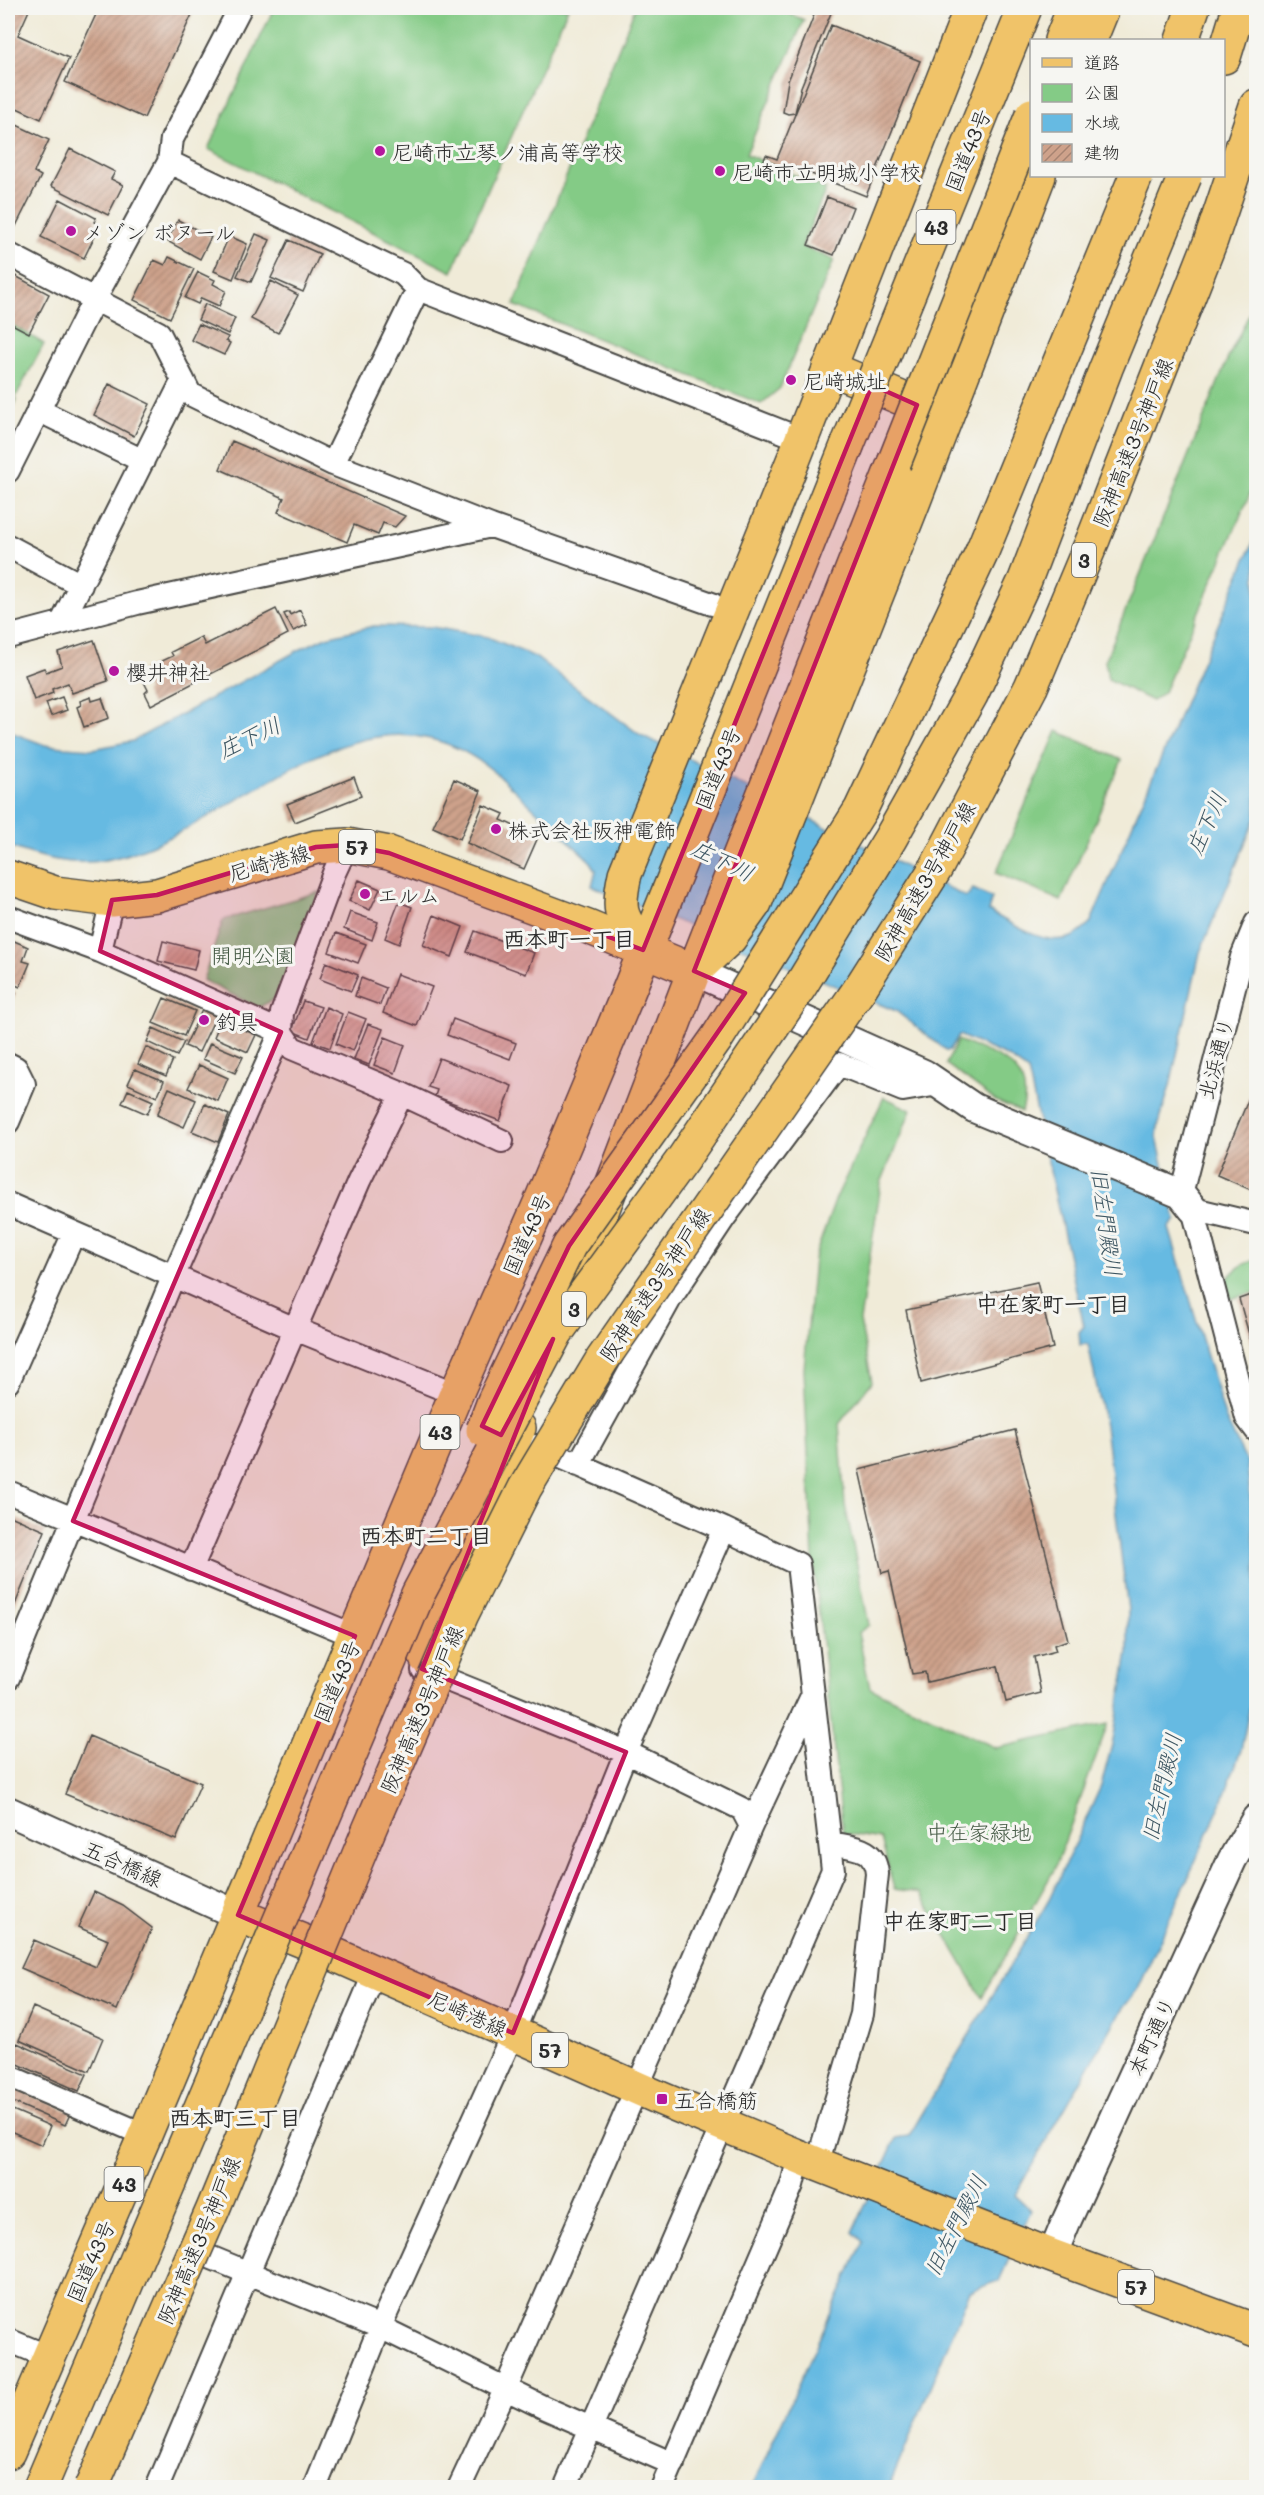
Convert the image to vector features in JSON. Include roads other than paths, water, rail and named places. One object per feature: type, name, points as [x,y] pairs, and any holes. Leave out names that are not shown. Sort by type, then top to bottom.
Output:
[{"type":"main road","points":[[643,950],[621,915],[621,894],[625,874],[801,439],[971,8]]},
{"type":"main road","name":"国道43号","points":[[8,2452],[145,2135],[456,1394],[541,1201],[1024,8]]},
{"type":"main road","points":[[1061,39],[1074,8]]},
{"type":"main road","points":[[1090,39],[1103,8]]},
{"type":"main road","points":[[1182,39],[1193,8]]},
{"type":"main road","points":[[1225,54],[1239,8]]},
{"type":"main road","name":"阪神高速3号神戸線","points":[[94,2487],[462,1614],[525,1488],[602,1360],[859,990],[936,868],[1031,687],[1094,537],[1211,240],[1257,105]]},
{"type":"main road","name":"43","points":[[94,2487],[195,2251],[422,1669],[516,1437],[694,971],[720,934],[764,793],[1030,120]]},
{"type":"main road","points":[[720,934],[755,903],[1039,177]]},
{"type":"main road","points":[[418,1594],[494,1401],[569,1246],[717,1038],[861,809],[981,554],[1136,177]]},
{"type":"main road","name":"3","points":[[40,2487],[418,1594],[556,1334],[683,1160],[801,985],[890,839],[971,695],[1025,580],[1107,368],[1185,177]]},
{"type":"main road","points":[[829,368],[946,417]]},
{"type":"main road","name":"尼崎港線","points":[[8,877],[55,893],[112,900],[157,895],[316,847],[348,845],[389,853],[588,927],[694,971]]},
{"type":"main road","name":"尼崎港線","points":[[238,1915],[314,1945],[722,2125],[1052,2256]]},
{"type":"main road","name":"57","points":[[1052,2256],[1257,2331]]},
{"type":"street","points":[[8,471],[94,300],[169,162],[172,139],[240,8]]},
{"type":"street","points":[[169,162],[403,274],[418,288],[801,439]]},
{"type":"street","points":[[8,254],[159,333],[190,394],[333,464],[491,526],[712,604]]},
{"type":"street","points":[[333,464],[418,288]]},
{"type":"street","points":[[62,622],[183,380]]},
{"type":"street","points":[[38,410],[142,461]]},
{"type":"street","points":[[8,637],[137,603],[491,526]]},
{"type":"street","points":[[8,546],[81,585]]},
{"type":"street","points":[[10,1665],[73,1521],[174,1275],[281,1032],[282,1013],[334,873],[348,845]]},
{"type":"street","points":[[100,951],[112,900]]},
{"type":"street","points":[[8,917],[100,951],[281,1032],[292,1048],[402,1094],[502,1141]]},
{"type":"street","name":"北浜通り","points":[[1181,1198],[1242,957],[1257,923]]},
{"type":"street","points":[[694,971],[924,1074],[974,1108],[1181,1198],[1257,1224]]},
{"type":"street","points":[[8,1064],[16,1068],[24,1084],[8,1122]]},
{"type":"street","points":[[578,1465],[670,1299],[724,1218],[839,1064],[903,1090],[939,1084]]},
{"type":"street","points":[[190,1569],[359,1181],[402,1094]]},
{"type":"street","points":[[1181,1198],[1247,1418],[1257,1430]]},
{"type":"street","points":[[8,1204],[295,1329],[456,1394]]},
{"type":"street","points":[[8,1383],[14,1349],[74,1233]]},
{"type":"street","points":[[516,1437],[798,1564],[833,1870],[565,2487]]},
{"type":"street","points":[[8,1492],[73,1521],[355,1636]]},
{"type":"street","points":[[315,2487],[380,2327],[513,2033],[626,1752],[724,1529]]},
{"type":"street","points":[[422,1669],[626,1752],[751,1813]]},
{"type":"street","points":[[459,2487],[506,2388],[637,2088],[751,1813],[813,1694]]},
{"type":"street","name":"五合橋線","points":[[8,1811],[238,1915]]},
{"type":"street","name":"本町通り","points":[[1052,2256],[1232,1860],[1257,1819]]},
{"type":"street","points":[[662,2487],[792,2185],[808,2161],[862,2014],[878,1874],[876,1861],[869,1852],[830,1843]]},
{"type":"street","points":[[158,2487],[375,1972]]},
{"type":"street","points":[[8,2076],[145,2135]]},
{"type":"street","points":[[195,2251],[380,2327],[591,2428],[673,2464]]},
{"type":"street","points":[[8,2340],[49,2357]]},
{"type":"water","points":[[1256,536],[1256,817],[1200,952],[1157,1138],[1176,1220],[1169,1228],[1225,1417],[1247,1463],[1256,1559],[1256,1678],[1241,1750],[1224,1797],[1139,1987],[1121,2011],[1015,2195],[1031,2210],[999,2281],[970,2291],[889,2487],[752,2487],[863,2242],[853,2232],[896,2138],[909,2136],[1049,1900],[1101,1786],[1113,1741],[1128,1652],[1128,1610],[1105,1426],[1088,1344],[1080,1345],[1079,1332],[1084,1326],[1028,1071],[1008,1057],[959,1035],[947,1051],[896,1011],[592,886],[596,870],[591,862],[496,773],[445,743],[395,735],[346,744],[298,765],[202,820],[154,844],[105,860],[68,862],[8,846],[8,731],[45,745],[93,749],[133,741],[326,637],[374,626],[432,627],[488,637],[535,657],[639,734],[966,897],[973,889],[992,898],[988,911],[1018,928],[1041,937],[1063,939],[1076,935],[1090,924]]},
{"type":"place","name":"尼崎市立琴ノ浦高等学校","points":[[380,151]]},
{"type":"place","name":"尼崎市立明城小学校","points":[[720,171]]},
{"type":"place","name":"メゾン ボヌール","points":[[71,231]]},
{"type":"place","name":"尼﨑城址","points":[[791,380]]},
{"type":"place","name":"櫻井神社","points":[[114,671]]},
{"type":"place","name":"株式会社阪神電飾","points":[[496,829]]},
{"type":"place","name":"エルム","points":[[365,894]]},
{"type":"place","name":"釣具","points":[[204,1020]]},
{"type":"place","name":"五合橋筋","points":[[662,2099]]},
{"type":"district","name":"西本町一丁目","points":[[569,938]]},
{"type":"district","name":"中在家町一丁目","points":[[1053,1303]]},
{"type":"district","name":"西本町二丁目","points":[[426,1535]]},
{"type":"district","name":"中在家町二丁目","points":[[960,1920]]},
{"type":"district","name":"西本町三丁目","points":[[235,2117]]},
{"type":"water label","name":"庄下川","points":[[249,737]]},
{"type":"water label","name":"庄下川","points":[[1206,823]]},
{"type":"water label","name":"庄下川","points":[[723,860]]},
{"type":"water label","name":"旧左門殿川","points":[[1107,1222]]},
{"type":"water label","name":"旧左門殿川","points":[[1161,1787]]},
{"type":"water label","name":"旧左門殿川","points":[[955,2225]]},
{"type":"park label","name":"開明公園","points":[[253,954]]},
{"type":"park label","name":"中在家緑地","points":[[979,1831]]}]
